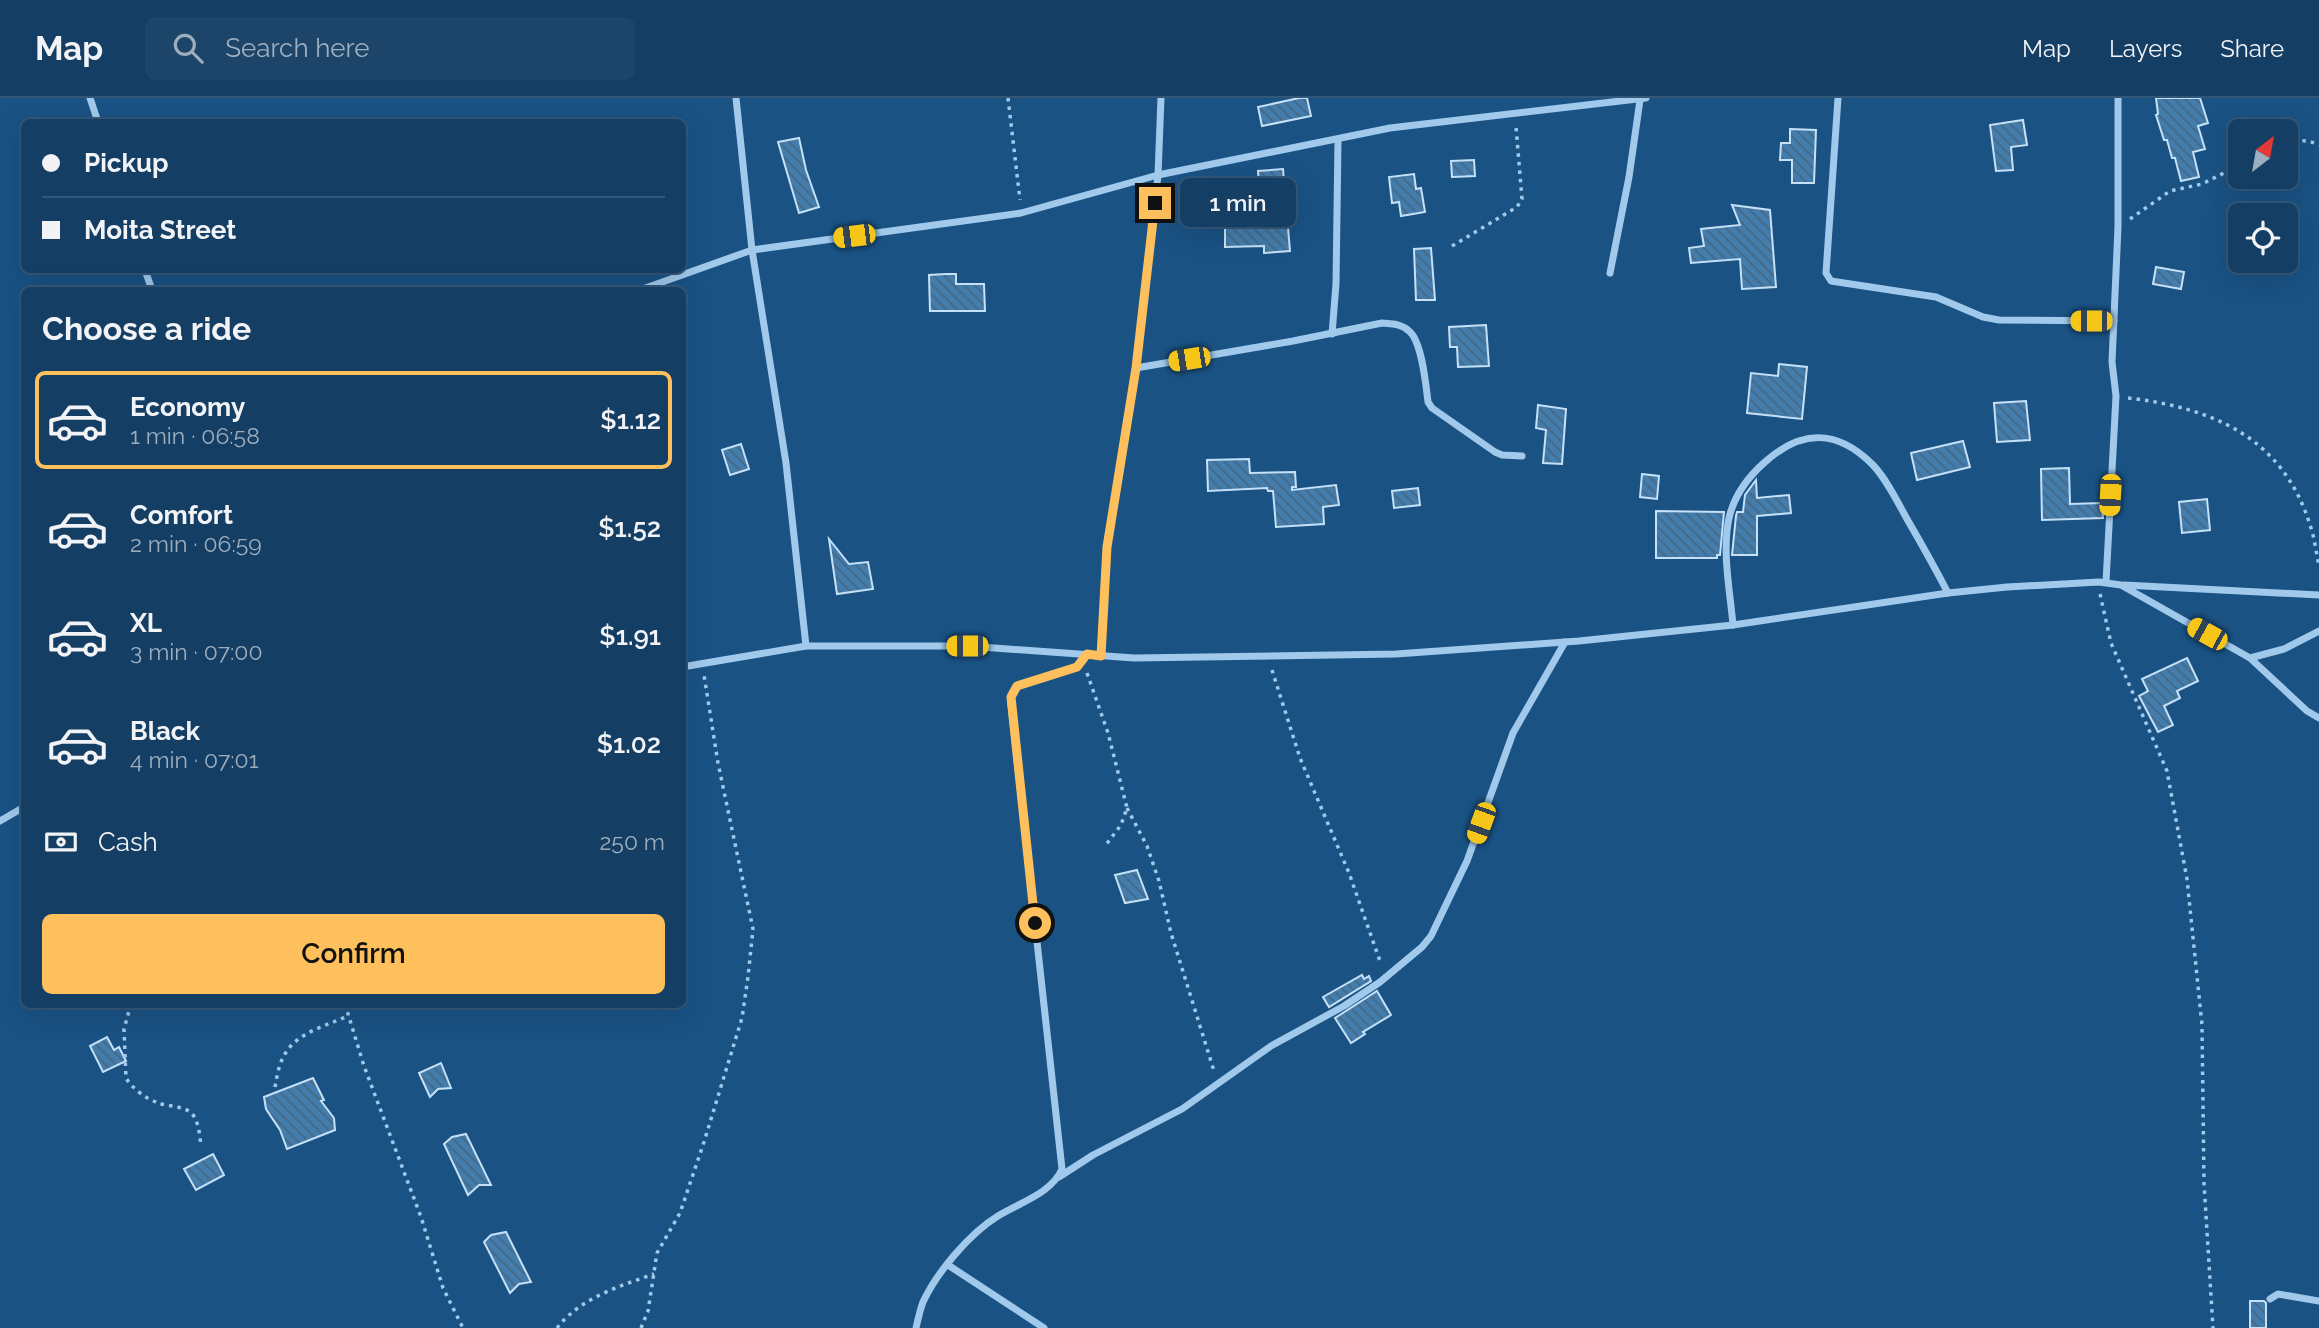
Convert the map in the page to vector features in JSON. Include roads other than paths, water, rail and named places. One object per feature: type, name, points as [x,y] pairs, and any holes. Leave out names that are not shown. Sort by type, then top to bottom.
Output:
[{"type":"street","points":[[90,98],[97,119]]},
{"type":"street","points":[[736,98],[752,250],[786,463],[806,646]]},
{"type":"street","points":[[1101,656],[1107,547],[1136,368],[1158,175],[1161,98]]},
{"type":"street","points":[[1838,98],[1826,273],[1831,281],[1936,297],[1983,317],[1999,320],[2114,321]]},
{"type":"street","points":[[2102,582],[2116,396],[2112,362],[2119,227],[2118,98]]},
{"type":"street","points":[[648,287],[752,250],[1021,213],[1158,175],[1338,141],[1390,128],[1643,99],[1610,273]]},
{"type":"street","points":[[1332,334],[1336,284],[1338,141]]},
{"type":"street","points":[[1136,368],[1382,323],[1396,324],[1410,331],[1420,353],[1428,402],[1432,408],[1495,452],[1522,456]]},
{"type":"street","points":[[1733,625],[1727,544],[1729,516],[1738,493],[1756,470],[1783,446],[1800,439],[1815,437],[1838,442],[1873,465],[1889,487],[1948,593]]},
{"type":"street","points":[[686,667],[806,646],[967,646],[1085,658],[1396,654],[1565,642],[1733,625],[1948,593],[2102,582],[2319,595]]},
{"type":"street","points":[[2121,585],[2249,658],[2319,718]]},
{"type":"street","points":[[2249,658],[2284,649],[2319,631]]},
{"type":"street","points":[[1058,1177],[1094,1155],[1182,1110],[1271,1046],[1344,1006],[1422,947],[1431,936],[1467,861],[1513,733],[1565,642]]},
{"type":"street","points":[[916,1328],[922,1305],[933,1283],[973,1235],[996,1217],[1053,1183],[1062,1169],[1011,697],[1017,686],[1030,680],[1067,672],[1077,667],[1085,658]]},
{"type":"street","points":[[0,821],[21,809]]},
{"type":"street","points":[[948,1265],[1044,1328]]},
{"type":"street","points":[[2270,1299],[2278,1294],[2319,1301]]}]
